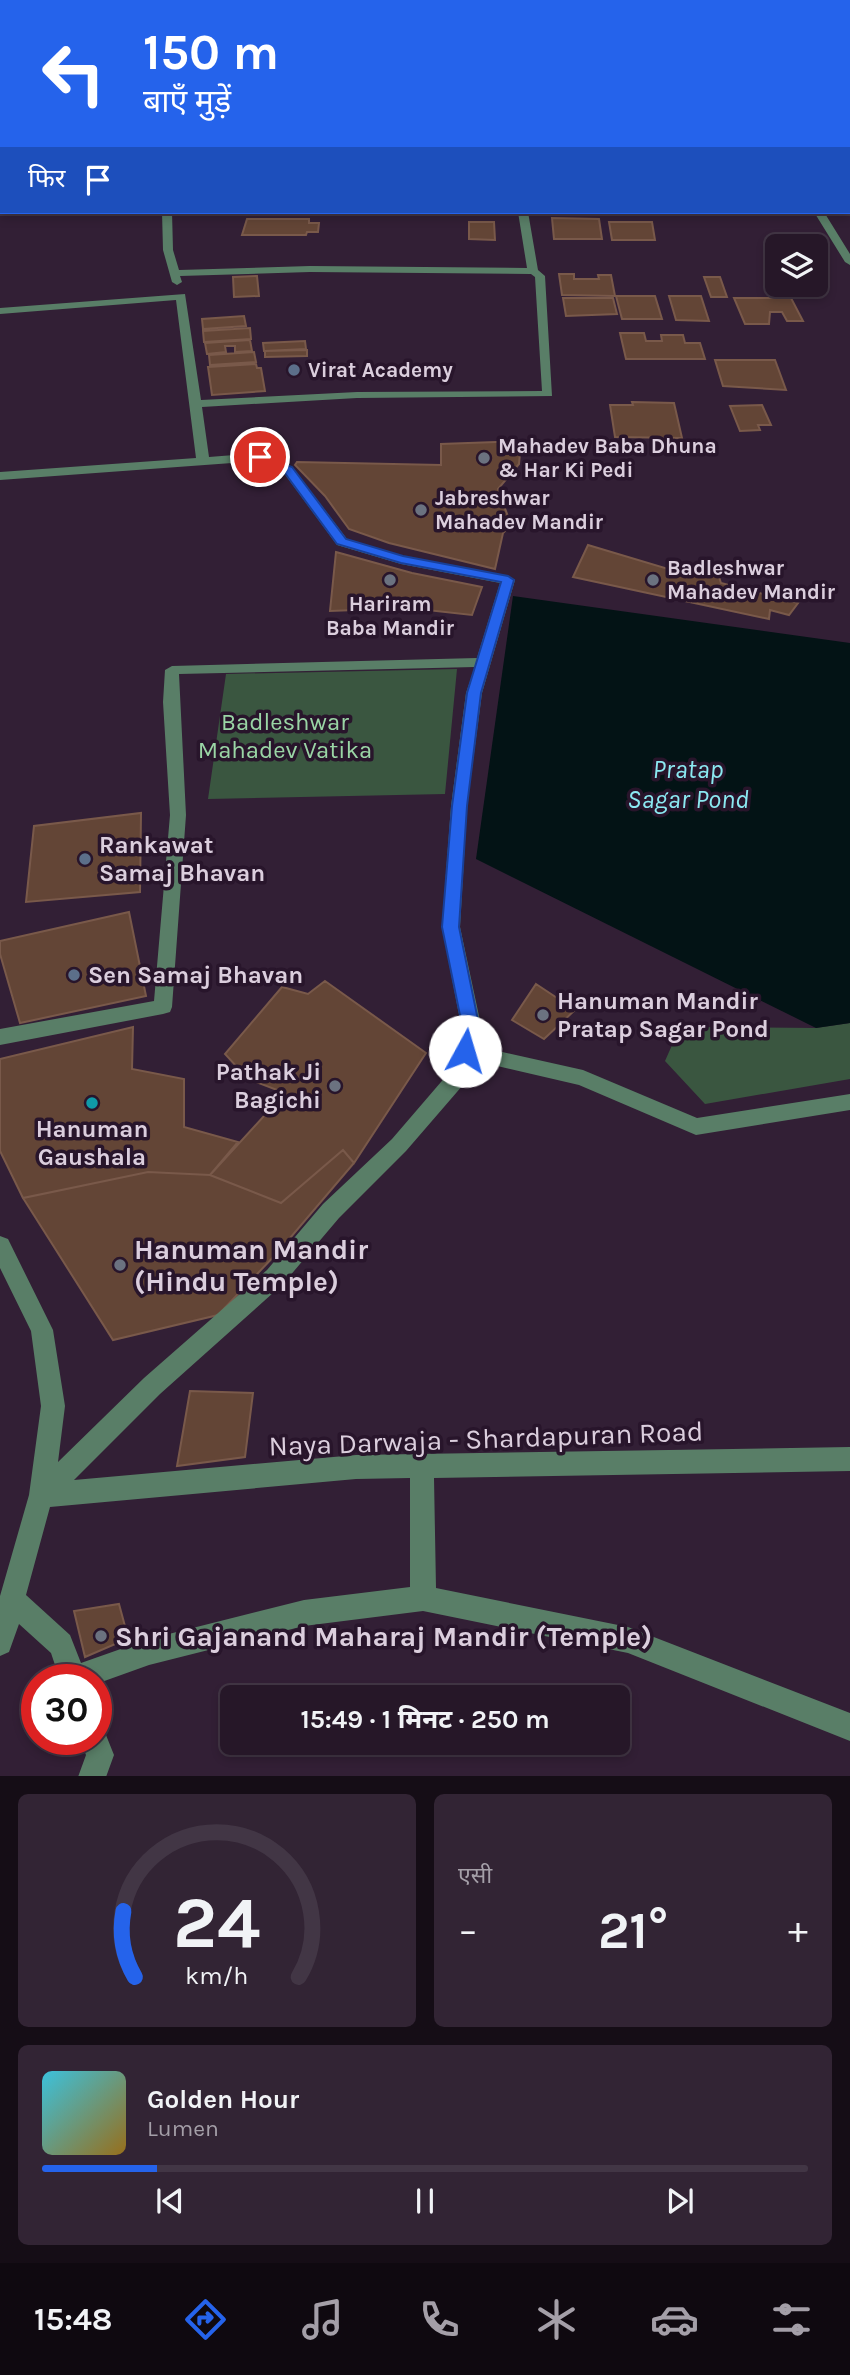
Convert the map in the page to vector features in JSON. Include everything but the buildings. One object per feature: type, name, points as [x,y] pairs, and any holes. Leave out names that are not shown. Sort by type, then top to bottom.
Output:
[{"type":"street","points":[[167,214],[167,250],[181,296],[203,461]]},
{"type":"street","points":[[523,214],[533,271]]},
{"type":"street","points":[[820,214],[850,262]]},
{"type":"street","points":[[174,273],[310,270],[533,271],[540,276],[548,394],[357,395],[194,404]]},
{"type":"street","points":[[0,311],[181,296]]},
{"type":"street","points":[[0,477],[260,457],[288,470],[342,541],[401,560],[508,580],[474,693],[459,806],[451,927],[472,1030],[456,1079],[399,1145],[331,1212],[275,1277],[152,1386],[41,1495]]},
{"type":"street","points":[[0,1037],[163,1007],[178,815],[171,702],[172,670],[483,662]]},
{"type":"street","points":[[465,1051],[583,1078],[696,1127],[850,1102]]},
{"type":"street","points":[[0,1643],[41,1495],[52,1406],[42,1330],[1,1249]]},
{"type":"street","name":"Naya Darwaja - Shardapuran Road","points":[[41,1495],[356,1466],[850,1459]]},
{"type":"street","points":[[422,1465],[423,1598]]},
{"type":"street","points":[[112,1665],[149,1651],[304,1613],[423,1598],[628,1640],[850,1727]]},
{"type":"street","points":[[12,1600],[61,1644],[68,1664]]},
{"type":"street","points":[[92,1776],[100,1755]]},
{"type":"green space","name":"Badleshwar Mahadev Vatika","points":[[457,669],[445,794],[208,799],[226,674]]},
{"type":"green space","points":[[850,1023],[850,1079],[705,1104],[665,1061],[680,1027],[816,1028]]},
{"type":"water","name":"Pratap Sagar Pond","points":[[513,596],[850,643],[850,1023],[816,1028],[476,859]]},
{"type":"place","name":"Virat Academy","points":[[294,370]]},
{"type":"place","name":"Mahadev Baba Dhuna & Har Ki Pedi","points":[[484,458]]},
{"type":"place","name":"Jabreshwar Mahadev Mandir","points":[[421,510]]},
{"type":"place","name":"Hariram Baba Mandir","points":[[390,580]]},
{"type":"place","name":"Badleshwar Mahadev Mandir","points":[[653,580]]},
{"type":"place","name":"Rankawat Samaj Bhavan","points":[[85,859]]},
{"type":"place","name":"Sen Samaj Bhavan","points":[[74,975]]},
{"type":"place","name":"Hanuman Mandir Pratap Sagar Pond","points":[[543,1015]]},
{"type":"place","name":"Pathak Ji Bagichi","points":[[335,1086]]},
{"type":"place","name":"Hanuman Gaushala","points":[[92,1103]]},
{"type":"place","name":"Hanuman Mandir (Hindu Temple)","points":[[120,1265]]},
{"type":"place","name":"Shri Gajanand Maharaj Mandir (Temple)","points":[[101,1636]]},
{"type":"route","points":[[260,457],[288,470],[342,541],[401,560],[508,580],[474,693],[459,806],[451,927],[472,1030],[465,1051]]}]
